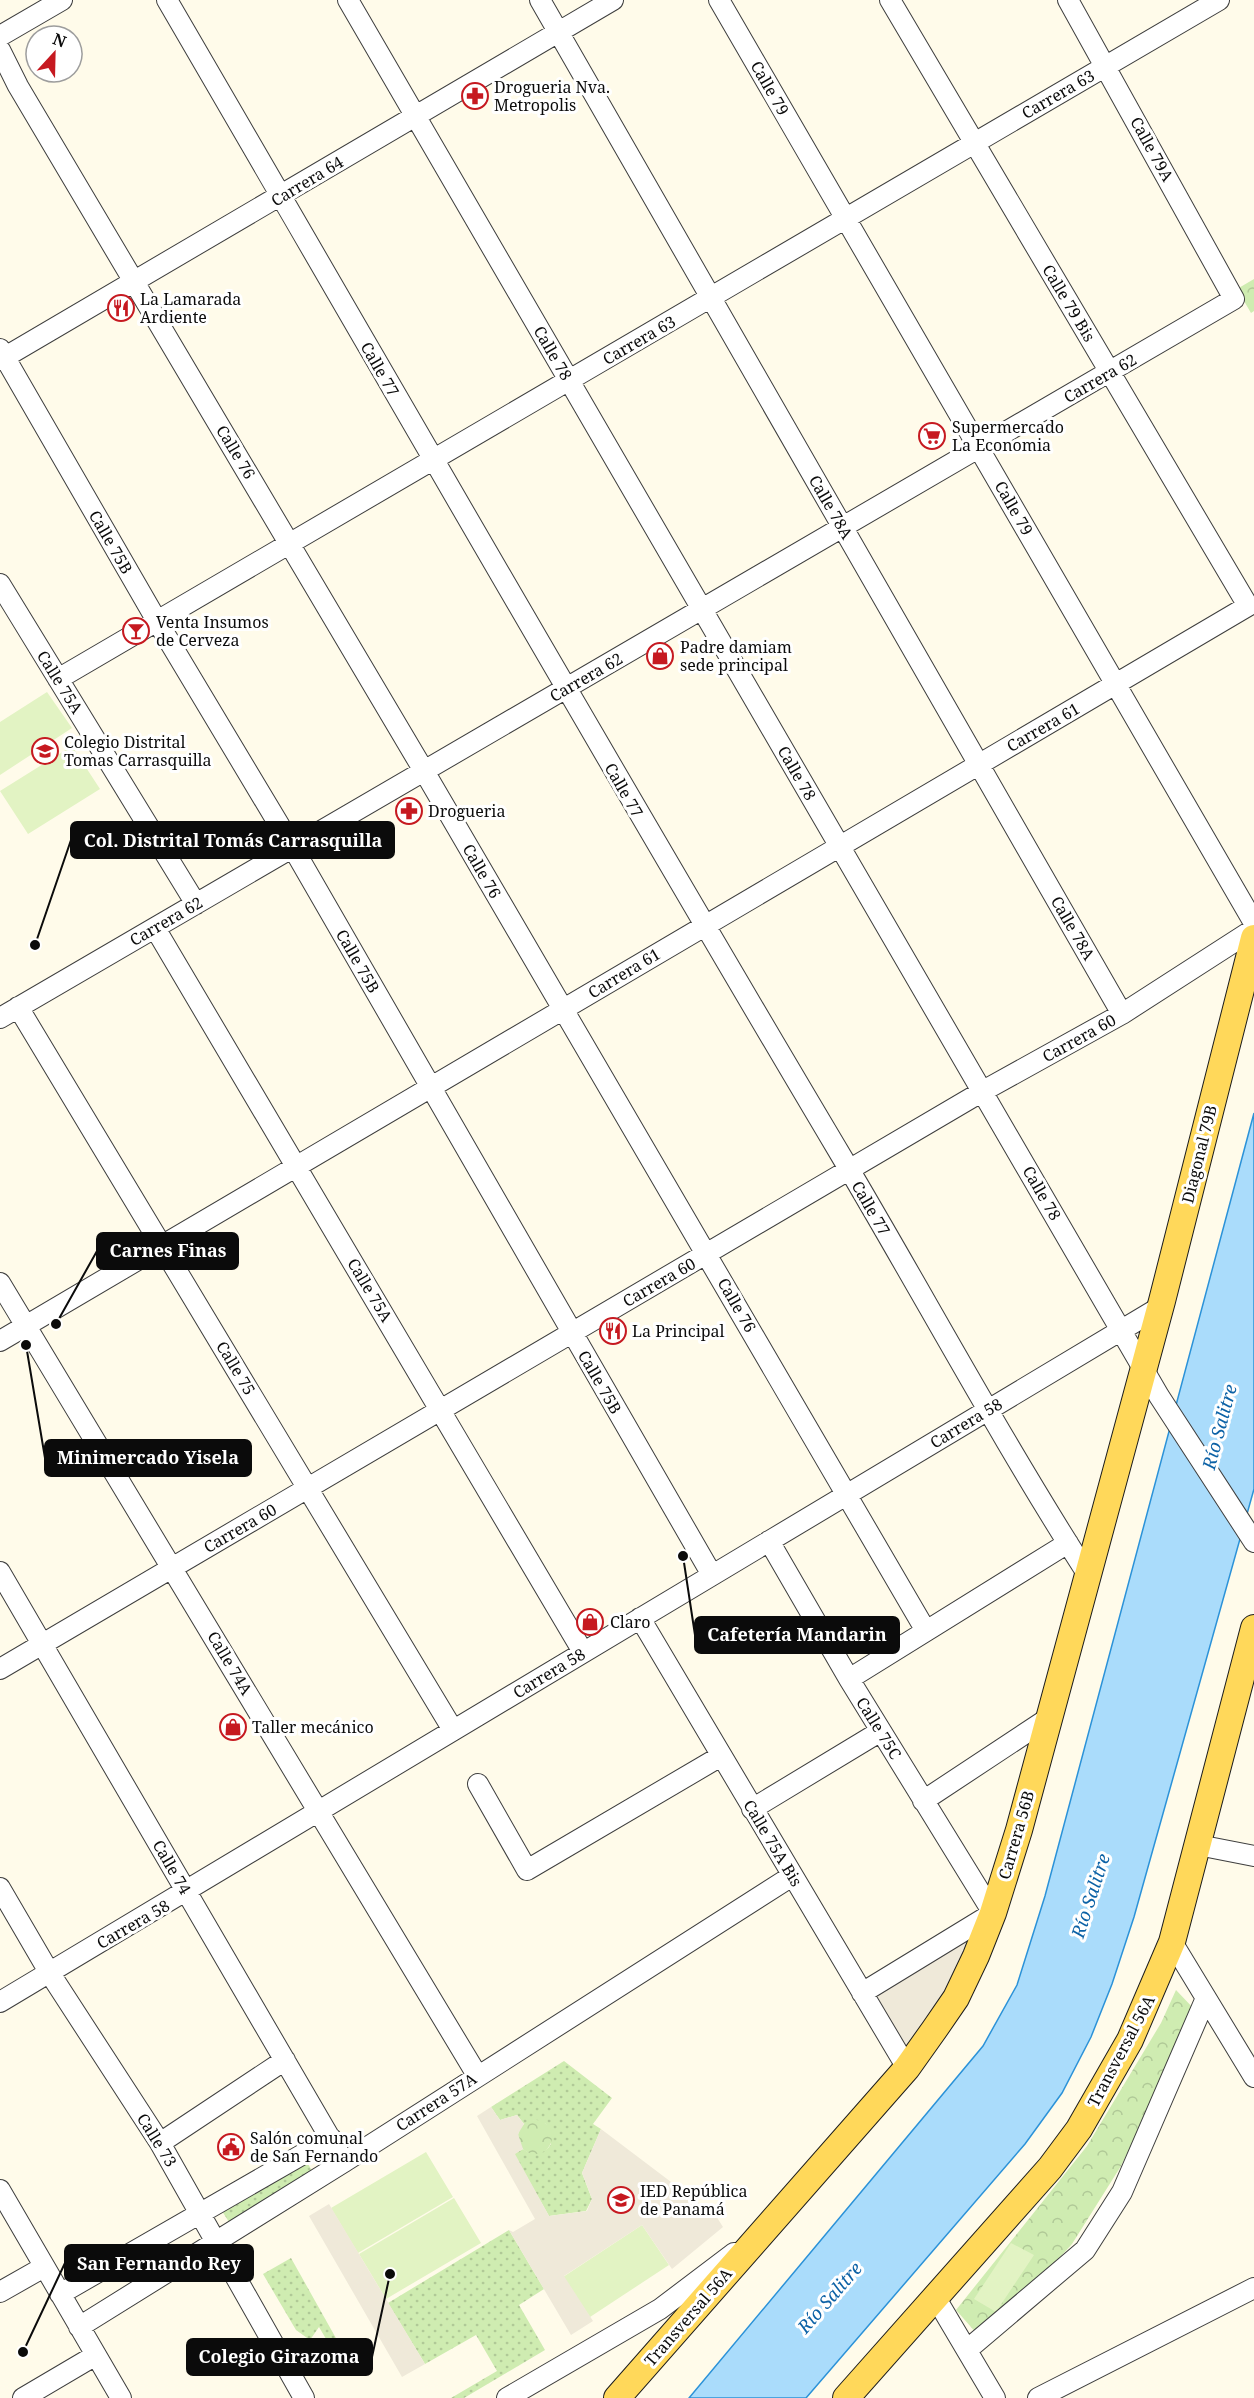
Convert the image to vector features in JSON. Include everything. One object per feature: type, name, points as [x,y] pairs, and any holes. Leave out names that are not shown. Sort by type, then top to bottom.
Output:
[{"type":"main road","name":"Diagonal 79B","points":[[1143,1369],[1254,938]]},
{"type":"main road","name":"Carrera 56B","points":[[759,2235],[907,2068],[956,1998],[993,1912],[1019,1830],[1143,1369]]},
{"type":"main road","name":"Transversal 56A","points":[[846,2398],[934,2295],[1050,2168],[1079,2129],[1130,2040],[1172,1942],[1254,1629]]},
{"type":"main road","name":"Transversal 56A","points":[[617,2398],[759,2235]]},
{"type":"street","points":[[0,36],[62,0]]},
{"type":"street","name":"Calle 77","points":[[167,0],[565,689],[849,1170],[987,1410],[1088,1575]]},
{"type":"street","name":"Calle 78","points":[[348,0],[1120,1330],[1159,1396],[1252,1540]]},
{"type":"street","name":"Calle 78A","points":[[540,0],[1122,1014]]},
{"type":"street","name":"Carrera 64","points":[[2,355],[135,282],[613,0]]},
{"type":"street","name":"Calle 79","points":[[719,0],[1254,923]]},
{"type":"street","name":"Calle 79 Bis","points":[[890,0],[1248,606]]},
{"type":"street","name":"Calle 79A","points":[[1068,0],[1234,299]]},
{"type":"street","name":"Carrera 63","points":[[58,679],[1219,0]]},
{"type":"street","name":"Calle 76","points":[[0,50],[18,86],[424,771],[926,1631]]},
{"type":"street","name":"Carrera 62","points":[[0,1018],[1234,299]]},
{"type":"street","name":"Calle 75B","points":[[2,355],[293,848],[712,1575]]},
{"type":"street","name":"Calle 75A","points":[[0,584],[196,904]]},
{"type":"street","name":"Carrera 61","points":[[0,1341],[1248,606]]},
{"type":"street","name":"Calle 75A","points":[[155,928],[583,1652]]},
{"type":"street","name":"Carrera 60","points":[[0,1669],[983,1091],[1122,1014],[1254,929]]},
{"type":"street","name":"Calle 75","points":[[18,1007],[453,1730]]},
{"type":"street","name":"Calle 74A","points":[[0,1283],[174,1567],[477,2075]]},
{"type":"street","name":"Carrera 58","points":[[0,2002],[187,1893],[318,1811],[1160,1307]]},
{"type":"street","name":"Calle 75C","points":[[769,1541],[849,1679],[993,1912]]},
{"type":"street","points":[[849,1679],[1068,1543]]},
{"type":"street","name":"Calle 74","points":[[0,1572],[44,1643],[344,2162]]},
{"type":"street","name":"Calle 75A Bis","points":[[640,1618],[907,2068]]},
{"type":"street","points":[[923,1801],[1047,1719]]},
{"type":"street","points":[[752,1809],[881,1731]]},
{"type":"street","points":[[478,1784],[527,1870],[721,1756]]},
{"type":"street","points":[[1198,1845],[1254,1856]]},
{"type":"street","name":"Carrera 57A","points":[[79,2327],[344,2162],[792,1876]]},
{"type":"street","name":"Calle 73","points":[[0,1888],[49,1972],[160,2143],[304,2398]]},
{"type":"street","points":[[862,1993],[993,1912]]},
{"type":"street","points":[[1172,1942],[1206,1998],[1247,2053],[1254,2078]]},
{"type":"street","points":[[967,2350],[1085,2250],[1122,2192],[1206,1998]]},
{"type":"street","points":[[160,2143],[285,2060]]},
{"type":"street","points":[[60,2294],[331,2138]]},
{"type":"street","points":[[0,2190],[121,2398]]},
{"type":"street","points":[[507,2398],[660,2308],[759,2235]]},
{"type":"street","points":[[0,2292],[44,2266]]},
{"type":"street","points":[[1038,2398],[1254,2288]]},
{"type":"street","points":[[934,2295],[995,2398]]},
{"type":"street","points":[[23,2398],[96,2355]]},
{"type":"green space","points":[[1254,279],[1254,311],[1251,313],[1237,289]]},
{"type":"green space","points":[[47,692],[72,728],[0,775],[0,722]]},
{"type":"green space","points":[[72,746],[100,789],[28,834],[0,791]]},
{"type":"green space","points":[[1176,1990],[1196,2011],[1121,2166],[1072,2244],[1024,2297],[978,2335],[956,2310],[1087,2146],[1161,2023]]},
{"type":"green space","points":[[564,2061],[612,2098],[593,2124],[601,2129],[582,2173],[592,2199],[586,2211],[549,2216],[514,2154],[523,2149],[529,2153],[542,2152],[547,2149],[551,2144],[546,2124],[535,2120],[524,2124],[517,2115],[500,2120],[491,2107]]},
{"type":"green space","points":[[535,2120],[547,2125],[552,2137],[547,2149],[535,2154],[523,2149],[518,2137],[523,2125]]},
{"type":"green space","points":[[426,2152],[453,2197],[358,2253],[331,2208]]},
{"type":"green space","points":[[306,2160],[313,2173],[229,2222],[220,2208]]},
{"type":"green space","points":[[454,2198],[481,2243],[386,2299],[359,2254]]},
{"type":"green space","points":[[642,2225],[669,2265],[590,2317],[563,2277]]},
{"type":"green space","points":[[509,2230],[544,2289],[519,2305],[545,2350],[464,2398],[451,2398],[497,2371],[476,2335],[425,2364],[388,2303]]},
{"type":"green space","points":[[1011,2243],[1034,2255],[996,2312],[974,2299]]},
{"type":"green space","points":[[291,2258],[337,2340],[329,2344],[319,2327],[310,2340],[296,2330],[263,2274]]},
{"type":"shaded area","points":[[970,1937],[953,1984],[905,2053],[875,1997]]},
{"type":"shaded area","points":[[491,2107],[500,2120],[517,2115],[524,2124],[518,2134],[523,2149],[515,2154],[549,2216],[587,2211],[592,2199],[582,2173],[601,2129],[716,2216],[723,2227],[672,2269],[642,2225],[564,2276],[593,2321],[571,2335],[509,2230],[513,2232],[535,2219],[477,2116]]},
{"type":"shaded area","points":[[329,2204],[425,2364],[402,2377],[309,2216]]},
{"type":"water","name":"Río Salitre","points":[[1254,1113],[1254,1489],[1134,1917],[1112,1984],[1091,2037],[1062,2093],[1025,2144],[806,2398],[689,2398],[983,2046],[1017,1985],[1045,1896]]},
{"type":"place","name":"Drogueria Nva. Metropolis","points":[[475,96]]},
{"type":"place","name":"La Lamarada Ardiente","points":[[121,308]]},
{"type":"place","name":"Supermercado La Economia","points":[[932,436]]},
{"type":"place","name":"Venta Insumos de Cerveza","points":[[136,631]]},
{"type":"place","name":"Padre damiam sede principal","points":[[660,656]]},
{"type":"place","name":"Colegio Distrital Tomas Carrasquilla","points":[[45,751]]},
{"type":"place","name":"Drogueria","points":[[409,811]]},
{"type":"place","name":"Col. Distrital Tomás Carrasquilla","points":[[35,945]]},
{"type":"place","name":"Carnes Finas","points":[[56,1324]]},
{"type":"place","name":"La Principal","points":[[613,1331]]},
{"type":"place","name":"Minimercado Yisela","points":[[26,1345]]},
{"type":"place","name":"Cafetería Mandarin","points":[[683,1556]]},
{"type":"place","name":"Claro","points":[[590,1622]]},
{"type":"place","name":"Taller mecánico","points":[[233,1727]]},
{"type":"place","name":"Salón comunal de San Fernando","points":[[231,2147]]},
{"type":"place","name":"IED República de Panamá","points":[[621,2200]]},
{"type":"place","name":"Colegio Girazoma","points":[[390,2274]]},
{"type":"place","name":"San Fernando Rey","points":[[23,2352]]}]
